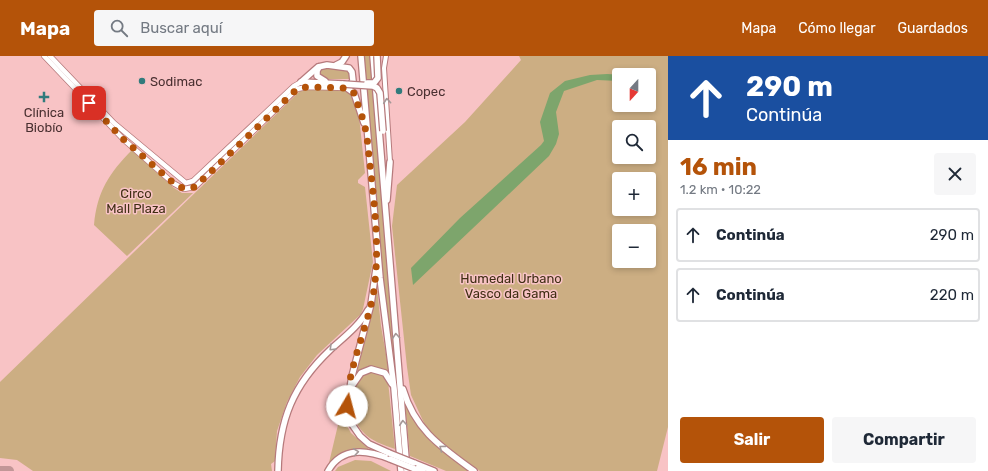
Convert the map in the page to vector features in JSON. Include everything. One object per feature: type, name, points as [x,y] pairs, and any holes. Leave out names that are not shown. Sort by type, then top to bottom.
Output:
[{"type":"main road","points":[[44,56],[123,139],[173,183],[184,189],[195,187],[297,89],[375,82],[378,76],[377,56]]},
{"type":"main road","points":[[50,56],[114,123],[186,183],[194,180],[294,86],[321,66],[336,65],[347,67],[352,71],[353,82],[344,85]]},
{"type":"main road","points":[[336,65],[342,62],[346,56]]},
{"type":"main road","points":[[361,56],[378,255],[394,388],[401,471]]},
{"type":"main road","points":[[373,56],[407,471]]},
{"type":"main road","points":[[321,66],[317,71],[319,79],[344,85],[355,94],[367,137]]},
{"type":"main road","points":[[301,82],[373,86],[378,88],[380,93],[383,131],[384,186]]},
{"type":"main road","points":[[386,212],[390,162]]},
{"type":"main road","points":[[378,255],[371,304],[348,394],[348,411],[355,430],[366,442],[423,471]]},
{"type":"main road","points":[[278,471],[282,428],[299,386],[316,364],[360,321],[371,304]]},
{"type":"main road","points":[[348,394],[357,377],[369,369],[378,369],[385,373],[390,379],[394,388]]},
{"type":"main road","points":[[399,375],[408,403],[423,430],[438,445],[474,471]]},
{"type":"main road","points":[[328,471],[340,458],[356,452],[370,452],[434,471]]},
{"type":"street","points":[[386,56],[384,68],[390,162]]},
{"type":"green space","points":[[364,56],[371,56],[403,454],[384,300]]},
{"type":"green space","name":"Humedal Urbano Vasco da Gama","points":[[519,56],[668,56],[668,427],[657,471],[480,471],[438,441],[424,423],[411,395],[407,367],[392,226],[397,185],[465,122],[521,60]]},
{"type":"green space","points":[[323,68],[348,69],[352,79],[323,79],[319,77],[319,72]]},
{"type":"green space","points":[[302,89],[351,90],[352,100],[355,100],[359,116],[365,173],[358,180],[358,183],[365,187],[373,262],[361,314],[317,355],[300,377],[287,402],[277,431],[275,461],[271,464],[272,471],[33,471],[17,460],[0,458],[0,382]]},
{"type":"green space","name":"Circo Mall Plaza","points":[[132,150],[174,188],[182,193],[193,193],[127,256],[94,225],[101,193],[111,175]]},
{"type":"green space","points":[[377,288],[381,326],[389,371],[377,367],[366,367],[357,372]]},
{"type":"green space","points":[[374,371],[382,374],[388,381],[395,449],[366,435],[355,420],[353,413],[352,398],[356,384],[363,375]]},
{"type":"green space","points":[[405,404],[413,419],[431,442],[470,471],[446,471],[410,456]]},
{"type":"green space","points":[[342,408],[346,424],[351,433],[371,451],[364,450],[353,452],[343,456],[328,467]]},
{"type":"green space","points":[[355,460],[371,461],[391,471],[335,471],[338,467]]},
{"type":"shaded area","points":[[612,74],[612,81],[597,80],[564,91],[556,112],[559,134],[556,144],[549,156],[413,285],[411,268],[460,218],[544,141],[540,122],[550,93],[565,81],[590,75]]},
{"type":"taxiway","points":[[0,471],[9,471]]},
{"type":"place","name":"Sodimac","points":[[142,81]]},
{"type":"place","name":"Copec","points":[[399,91]]},
{"type":"place","name":"Clínica Biobío","points":[[44,97]]},
{"type":"route","points":[[89,103],[117,133],[135,149],[177,186],[186,189],[195,187],[297,89],[302,87],[347,88],[353,91],[364,122],[367,137],[378,255],[371,304],[352,376],[347,406]]}]
